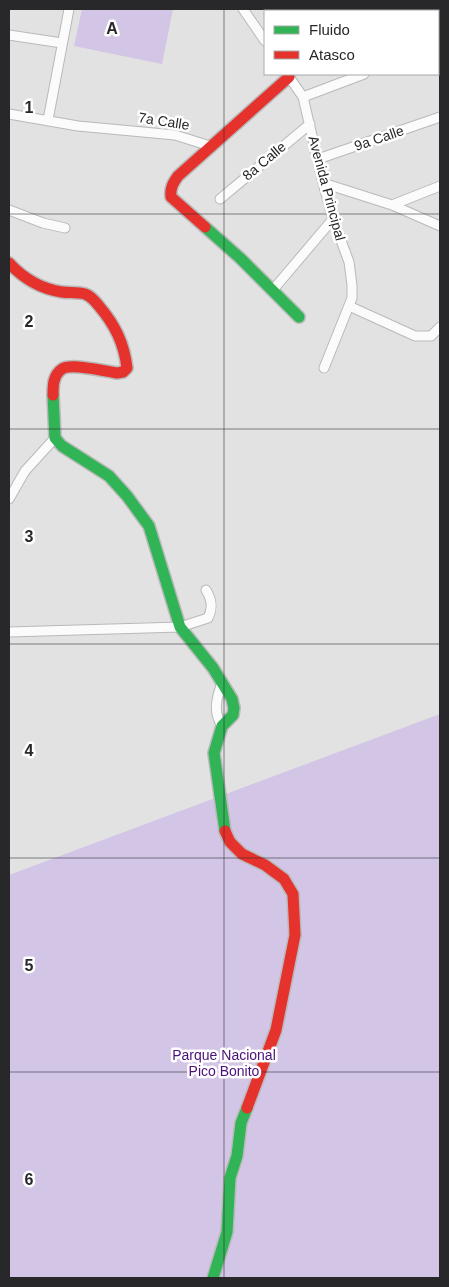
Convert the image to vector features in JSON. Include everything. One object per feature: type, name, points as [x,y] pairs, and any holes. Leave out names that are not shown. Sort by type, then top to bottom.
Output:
[{"type":"street","points":[[48,120],[69,9]]},
{"type":"street","points":[[243,9],[264,40]]},
{"type":"street","points":[[9,35],[62,42]]},
{"type":"street","points":[[288,75],[172,182],[170,192],[171,197],[240,258],[299,317]]},
{"type":"street","name":"Avenida Principal","points":[[288,75],[303,98],[323,183],[349,262],[352,285],[352,298],[324,368]]},
{"type":"street","points":[[303,98],[361,75]]},
{"type":"street","name":"7a Calle","points":[[9,114],[78,126],[175,135],[210,146]]},
{"type":"street","name":"9a Calle","points":[[318,159],[440,117]]},
{"type":"street","name":"8a Calle","points":[[220,200],[310,124]]},
{"type":"street","points":[[323,183],[392,204],[440,226]]},
{"type":"street","points":[[392,204],[440,186]]},
{"type":"street","points":[[9,210],[43,223],[65,228]]},
{"type":"street","points":[[272,291],[333,218]]},
{"type":"street","points":[[9,263],[17,272],[46,288],[61,292],[87,294],[93,298],[120,334],[126,354],[127,368],[123,372],[117,373],[72,367],[62,369],[56,377],[54,388],[55,438],[62,446],[108,476],[127,496],[149,526],[180,627],[196,645],[232,699],[233,715],[222,726],[214,754],[225,833],[230,842],[242,854],[265,865],[284,879],[293,894],[294,935],[276,1030],[241,1123],[237,1156],[230,1178],[227,1232],[213,1278]]},
{"type":"street","points":[[349,306],[415,336],[431,336],[440,327]]},
{"type":"street","points":[[9,499],[25,471],[55,438]]},
{"type":"street","points":[[9,632],[180,627],[208,618],[211,613],[211,598],[206,590]]},
{"type":"street","points":[[222,683],[216,706],[217,718],[222,726]]},
{"type":"green space","points":[[82,9],[173,9],[162,64],[74,46]]},
{"type":"green space","name":"Parque Nacional Pico Bonito","points":[[440,714],[440,1278],[9,1278],[9,875]]},
{"type":"traffic: fast","points":[[205,227],[240,258],[299,317]]},
{"type":"traffic: fast","points":[[53,395],[55,438],[62,446],[109,476],[127,496],[149,526],[180,627],[213,668],[232,699],[233,715],[222,726],[214,753],[225,831]]},
{"type":"traffic: fast","points":[[213,1278],[227,1232],[230,1178],[237,1156],[241,1123],[247,1108]]},
{"type":"traffic: jam","points":[[205,227],[171,197],[171,188],[178,176],[289,77]]},
{"type":"traffic: jam","points":[[9,263],[26,278],[54,291],[82,293],[89,296],[110,320],[121,342],[127,368],[123,372],[117,373],[88,368],[66,367],[59,371],[55,377],[53,395]]},
{"type":"traffic: jam","points":[[225,831],[230,842],[242,854],[265,865],[284,879],[293,894],[295,935],[276,1030],[247,1108]]}]
